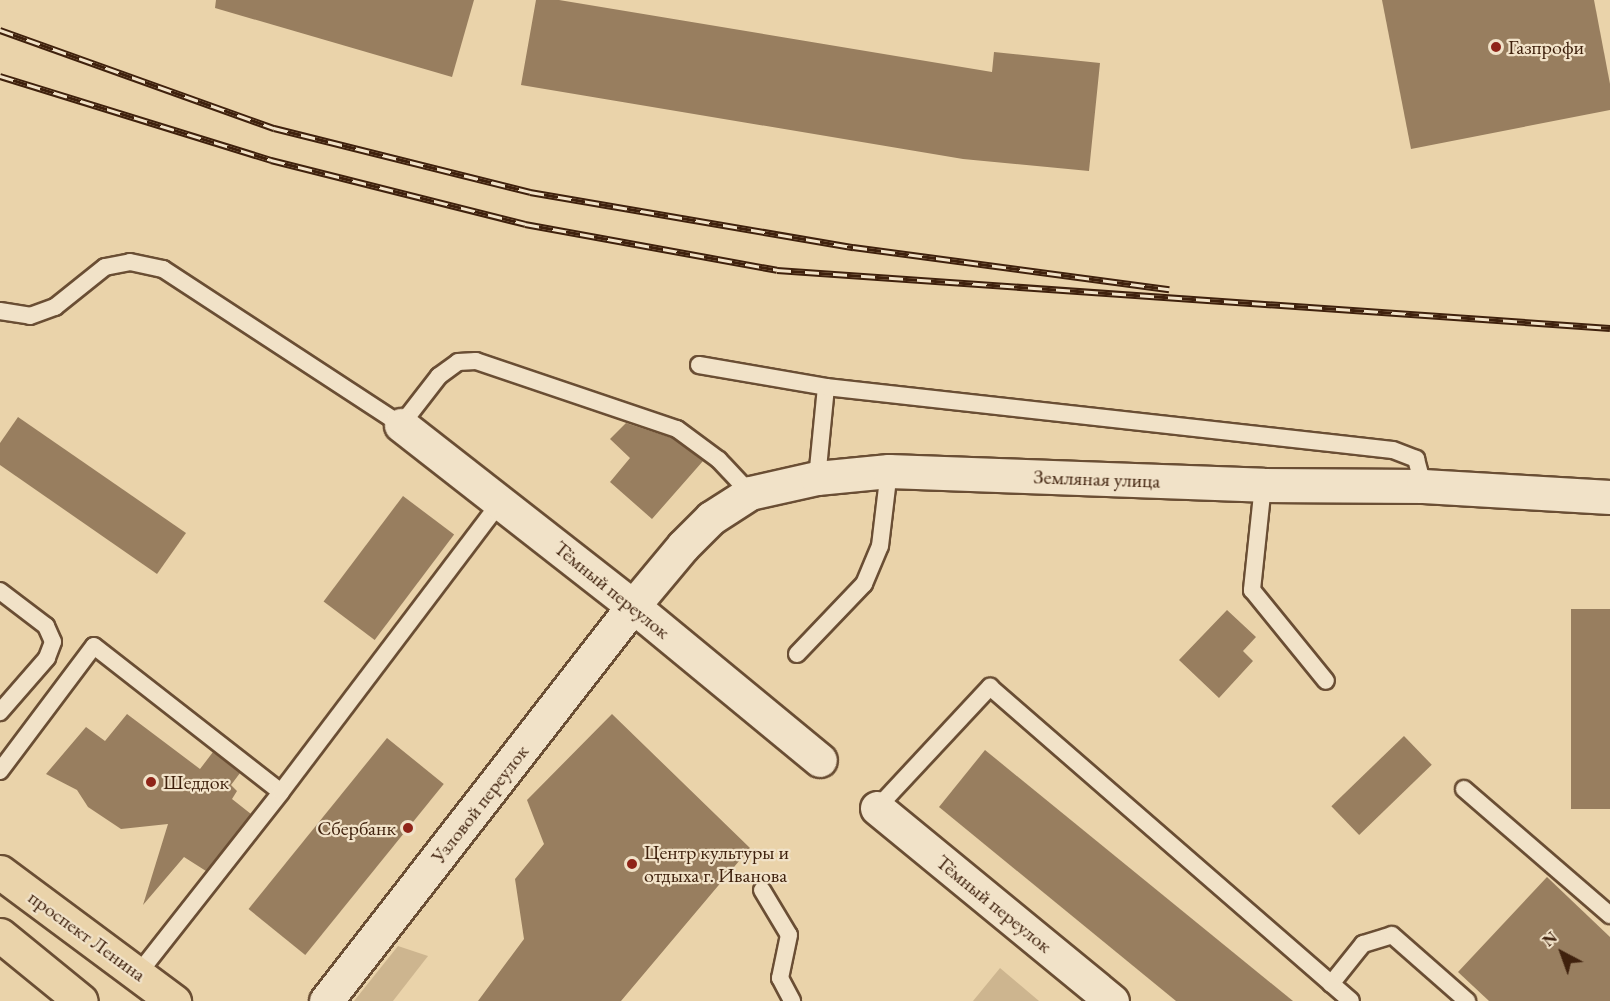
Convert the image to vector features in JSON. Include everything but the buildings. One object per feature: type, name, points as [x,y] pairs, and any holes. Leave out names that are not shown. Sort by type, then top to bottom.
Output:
[{"type":"highway","name":"проспект Ленина","points":[[0,872],[174,1001]]},
{"type":"highway","points":[[0,935],[81,1001]]},
{"type":"street","name":"Тёмный переулок","points":[[401,424],[633,606],[820,760]]},
{"type":"street","name":"Земляная улица","points":[[633,606],[683,546],[711,518],[750,493],[817,477],[889,471],[1263,485],[1423,486],[1610,497]]},
{"type":"street","name":"Узловой переулок","points":[[326,1001],[633,606]]},
{"type":"street","name":"Тёмный переулок","points":[[877,808],[1112,1001]]},
{"type":"lane","points":[[0,311],[30,316],[55,307],[105,267],[130,262],[163,269],[401,424],[439,376],[458,362],[476,361],[678,429],[718,460],[750,493]]},
{"type":"lane","points":[[699,365],[826,387],[1393,450],[1416,459],[1423,486]]},
{"type":"lane","points":[[817,477],[826,387]]},
{"type":"lane","points":[[796,654],[864,584],[880,546],[889,471]]},
{"type":"lane","points":[[1263,485],[1251,590],[1326,681]]},
{"type":"lane","points":[[138,974],[281,792],[501,501]]},
{"type":"lane","points":[[0,591],[46,627],[54,642],[47,658],[0,712]]},
{"type":"lane","points":[[0,771],[94,646],[281,792]]},
{"type":"lane","points":[[877,808],[990,687],[1351,1001]]},
{"type":"lane","points":[[1464,789],[1610,915]]},
{"type":"lane","points":[[762,890],[789,935],[780,978],[792,1001]]},
{"type":"lane","points":[[1331,984],[1363,944],[1392,935],[1467,1001]]},
{"type":"shaded area","points":[[398,946],[428,956],[393,1001],[354,1001]]},
{"type":"shaded area","points":[[1000,968],[1039,1001],[973,1001]]},
{"type":"railway","points":[[0,30],[274,128],[530,192],[853,247],[1169,289]]},
{"type":"railway","points":[[0,76],[271,160],[525,224],[777,270],[1610,328]]},
{"type":"place","name":"Газпрофи","points":[[1496,47]]},
{"type":"place","name":"Шеддок","points":[[151,782]]},
{"type":"place","name":"Сбербанк","points":[[408,828]]},
{"type":"place","name":"Центр культуры и отдыха г. Иванова","points":[[632,864]]}]
